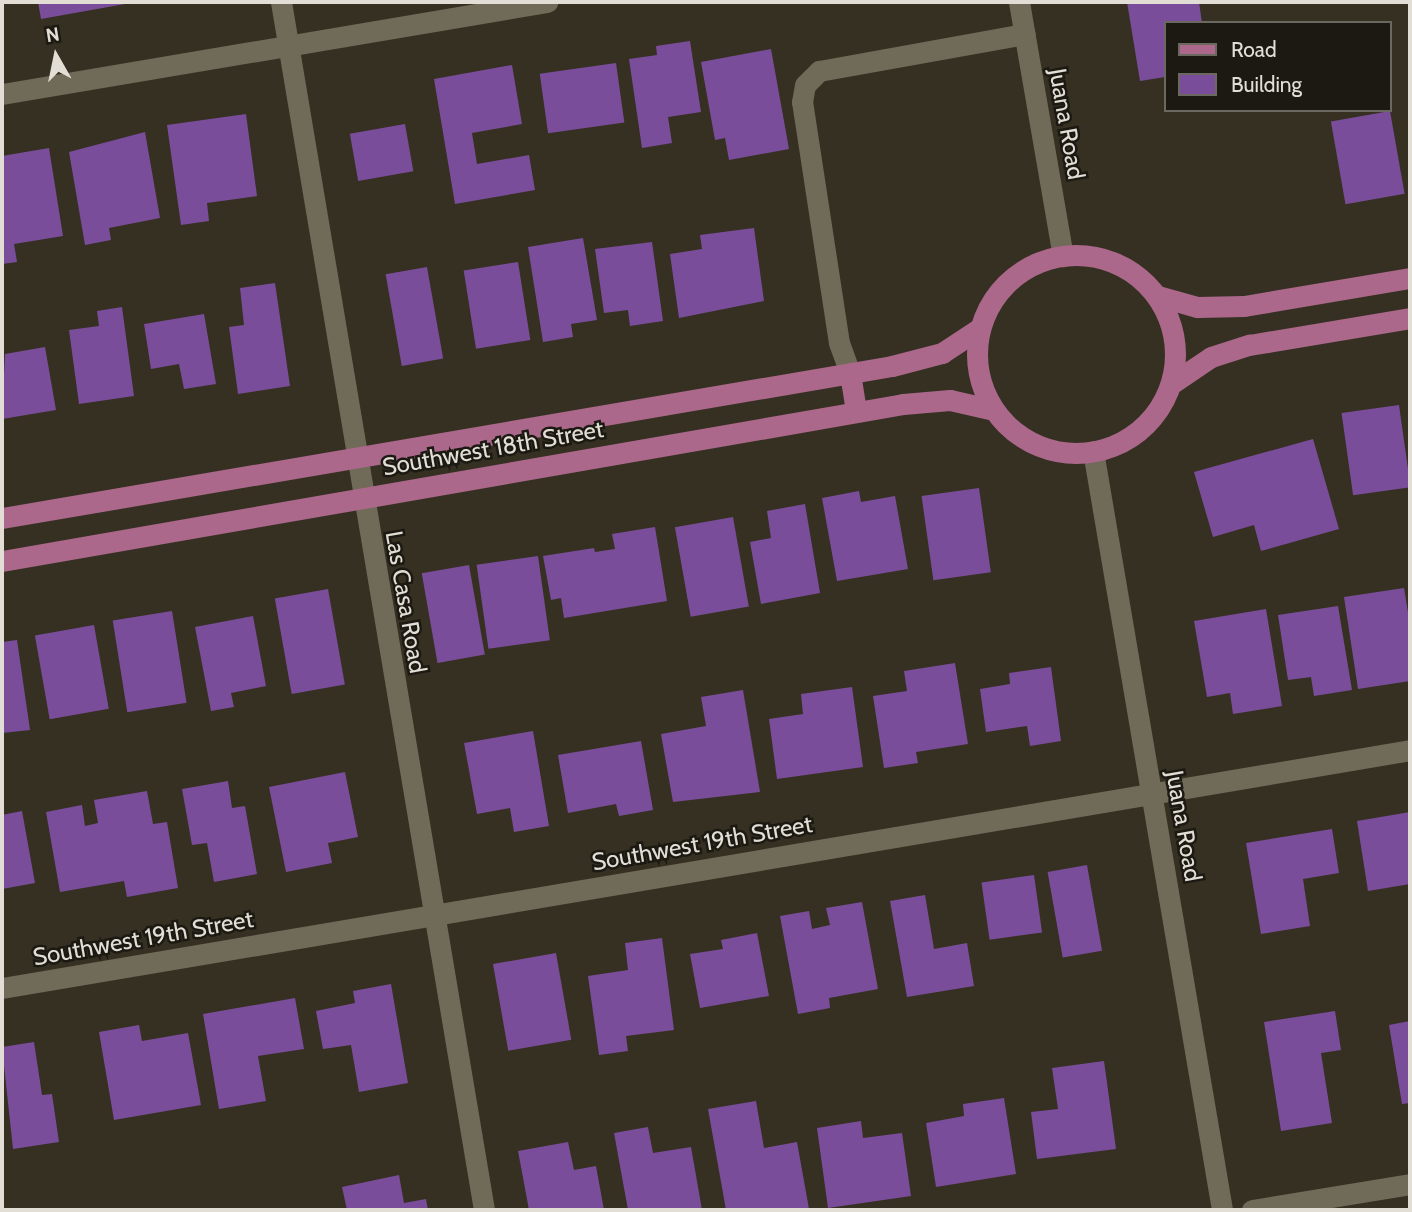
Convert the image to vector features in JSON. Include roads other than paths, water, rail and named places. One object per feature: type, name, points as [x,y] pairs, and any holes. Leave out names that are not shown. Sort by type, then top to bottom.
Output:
[{"type":"main road","points":[[1171,384],[1175,339],[1158,296],[1139,276],[1115,262],[1063,256],[1020,272],[989,306],[980,328],[978,370],[994,410],[1013,430],[1037,445],[1065,453],[1093,452],[1142,430],[1171,384],[1212,357],[1250,345],[1410,318]]},
{"type":"main road","points":[[1158,296],[1196,307],[1244,306],[1410,278]]},
{"type":"main road","name":"Southwest 18th Street","points":[[2,518],[850,373],[942,354],[980,328]]},
{"type":"main road","points":[[850,373],[856,412]]},
{"type":"main road","name":"Southwest 18th Street","points":[[2,561],[856,412],[950,400],[994,410]]},
{"type":"street","name":"Las Casa Road","points":[[281,2],[355,457],[484,1210]]},
{"type":"street","points":[[2,94],[547,2]]},
{"type":"street","name":"Juana Road","points":[[1019,2],[1063,256]]},
{"type":"street","points":[[850,373],[839,343],[802,102],[805,85],[819,71],[1025,34]]},
{"type":"street","name":"Juana Road","points":[[1093,452],[1222,1210]]},
{"type":"street","name":"Southwest 19th Street","points":[[2,988],[1410,750]]},
{"type":"street","points":[[1252,1210],[1410,1184]]}]
